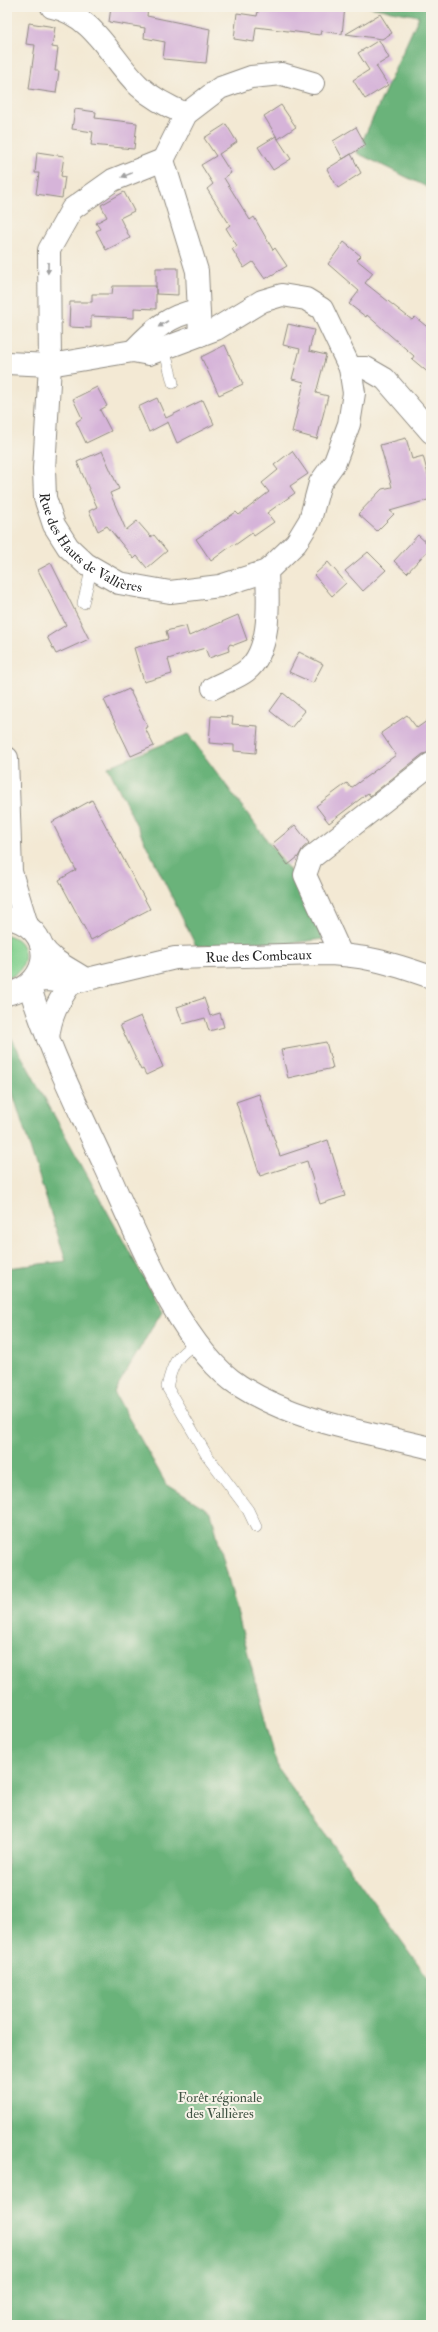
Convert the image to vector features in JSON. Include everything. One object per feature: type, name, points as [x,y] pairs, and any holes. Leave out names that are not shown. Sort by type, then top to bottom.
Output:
[{"type":"street","points":[[52,7],[86,23],[139,86],[163,105],[186,114]]},
{"type":"street","points":[[200,335],[197,271],[163,160],[186,114],[220,88],[251,77],[282,74],[313,83]]},
{"type":"street","name":"Rue des Hauts de Vallières","points":[[163,160],[113,180],[72,209],[49,250],[50,366],[44,469],[45,498],[54,525],[68,547],[92,567],[119,583],[170,592],[220,586],[267,571]]},
{"type":"street","points":[[7,363],[50,366],[132,351],[149,354],[216,329],[262,301],[282,295],[306,299],[322,309],[350,368],[354,393],[349,424],[335,462],[320,483],[310,520],[296,543],[267,571],[268,607],[262,652],[247,670],[213,688]]},
{"type":"street","points":[[132,351],[154,330],[179,314],[198,310]]},
{"type":"street","points":[[350,368],[366,368],[385,379],[431,432]]},
{"type":"street","points":[[7,758],[9,878],[28,925],[36,934],[41,945],[51,958],[78,981],[54,1008],[50,1022],[48,1042]]},
{"type":"street","points":[[341,954],[304,875],[311,858],[431,764]]},
{"type":"street","points":[[7,918],[17,919],[28,925]]},
{"type":"street","points":[[41,945],[42,964],[31,983],[19,991],[7,994],[48,1042]]},
{"type":"street","name":"Rue des Combeaux","points":[[31,983],[48,980],[78,981],[175,958],[341,954],[387,961],[431,977]]},
{"type":"street","points":[[31,983],[48,1042],[150,1263],[206,1358],[239,1386],[296,1414],[431,1448]]},
{"type":"lane","points":[[164,348],[173,383]]},
{"type":"lane","points":[[84,602],[92,567]]},
{"type":"lane","points":[[197,1343],[189,1347],[172,1365],[167,1387],[206,1454],[248,1510],[256,1526]]},
{"type":"green space","points":[[369,7],[431,7],[431,189],[357,153],[419,16]]},
{"type":"green space","points":[[188,734],[290,871],[323,939],[286,944],[196,946],[108,767]]},
{"type":"green space","points":[[7,935],[15,938],[20,943],[24,949],[25,956],[20,969],[15,975],[7,978]]},
{"type":"green space","name":"Forêt régionale des Vallières","points":[[7,1037],[11,1037],[162,1311],[114,1392],[166,1484],[211,1512],[278,1769],[431,1982],[431,2325],[7,2325],[7,1268],[66,1261],[7,1075]]},
{"type":"building","points":[[111,7],[148,7],[147,16],[210,29],[206,63],[163,59],[165,42],[144,38],[145,28],[109,22]]},
{"type":"building","points":[[259,7],[290,7],[323,11],[324,7],[345,7],[342,34],[321,31],[320,35],[256,27],[254,42],[234,39],[237,13],[257,16]]},
{"type":"building","points":[[380,14],[392,33],[382,39],[346,34]]},
{"type":"building","points":[[29,23],[55,27],[52,47],[58,48],[55,71],[59,71],[56,93],[29,89],[35,45],[26,44]]},
{"type":"building","points":[[379,40],[389,58],[376,66],[388,85],[365,99],[353,80],[369,70],[358,53]]},
{"type":"building","points":[[281,105],[296,127],[278,139],[264,116]]},
{"type":"building","points":[[75,109],[96,112],[95,118],[137,123],[134,149],[91,145],[93,132],[72,129]]},
{"type":"building","points":[[226,124],[237,142],[219,154],[231,173],[224,178],[250,220],[254,217],[273,250],[275,248],[287,266],[265,279],[253,262],[244,268],[232,249],[237,246],[226,228],[230,225],[207,189],[213,184],[201,165],[216,156],[204,138]]},
{"type":"building","points":[[356,127],[366,145],[343,159],[333,141]]},
{"type":"building","points":[[276,136],[291,159],[273,170],[258,147]]},
{"type":"building","points":[[37,152],[64,156],[61,176],[65,177],[62,198],[36,194],[39,173],[35,173]]},
{"type":"building","points":[[351,154],[361,173],[338,188],[327,169]]},
{"type":"building","points":[[124,192],[134,211],[120,218],[130,238],[106,250],[96,231],[100,229],[96,223],[107,217],[101,205]]},
{"type":"building","points":[[344,242],[361,256],[357,260],[373,273],[365,283],[412,320],[415,317],[431,330],[431,375],[412,359],[414,356],[367,315],[366,317],[349,304],[359,291],[328,264]]},
{"type":"building","points":[[156,268],[178,268],[178,295],[156,294]]},
{"type":"building","points":[[113,286],[156,286],[156,309],[134,308],[134,318],[91,316],[91,328],[69,327],[70,302],[92,302],[92,294],[112,294]]},
{"type":"building","points":[[288,324],[314,330],[309,351],[326,355],[316,393],[328,396],[317,439],[292,432],[304,382],[292,379],[300,349],[283,345]]},
{"type":"building","points":[[225,345],[243,384],[219,395],[201,357]]},
{"type":"building","points":[[97,387],[107,406],[100,410],[111,431],[86,443],[76,422],[82,418],[73,399]]},
{"type":"building","points":[[157,398],[166,418],[203,400],[214,424],[177,443],[168,422],[149,432],[138,407]]},
{"type":"building","points":[[406,438],[412,459],[423,456],[429,478],[431,477],[431,499],[390,511],[394,514],[377,531],[358,514],[382,489],[392,487],[380,445]]},
{"type":"building","points":[[102,451],[119,489],[110,493],[126,530],[137,521],[151,537],[154,535],[167,551],[147,568],[137,556],[134,559],[107,526],[98,531],[89,511],[97,507],[77,462]]},
{"type":"building","points":[[292,451],[308,474],[290,486],[295,493],[267,513],[274,522],[254,536],[252,533],[235,545],[234,544],[211,561],[196,539],[236,512],[239,515],[269,492],[262,483],[278,470],[274,465]]},
{"type":"building","points":[[418,535],[431,547],[407,573],[394,561]]},
{"type":"building","points":[[368,552],[386,570],[363,591],[345,571]]},
{"type":"building","points":[[328,562],[346,583],[332,596],[314,575]]},
{"type":"building","points":[[51,563],[89,639],[56,654],[47,637],[66,625],[38,570]]},
{"type":"building","points":[[238,615],[247,640],[234,645],[230,644],[228,647],[229,651],[209,658],[205,648],[168,659],[172,674],[144,682],[134,648],[168,639],[166,631],[186,626],[189,636]]},
{"type":"building","points":[[299,652],[323,664],[313,683],[289,672]]},
{"type":"building","points":[[129,689],[148,727],[145,728],[154,746],[131,756],[104,700]]},
{"type":"building","points":[[283,693],[305,711],[291,728],[270,711]]},
{"type":"building","points":[[407,715],[417,728],[431,718],[431,752],[423,754],[370,796],[368,793],[329,823],[316,806],[347,783],[351,788],[396,755],[381,733]]},
{"type":"building","points":[[211,716],[233,717],[232,724],[258,726],[256,753],[234,751],[234,745],[209,743]]},
{"type":"building","points":[[92,800],[150,909],[91,940],[59,880],[76,870],[52,822]]},
{"type":"building","points":[[295,825],[309,843],[303,848],[298,857],[288,865],[272,844]]},
{"type":"building","points":[[204,998],[210,1016],[220,1013],[224,1027],[209,1031],[205,1018],[183,1024],[177,1007]]},
{"type":"building","points":[[141,1016],[163,1067],[146,1075],[143,1069],[141,1070],[120,1025]]},
{"type":"building","points":[[326,1042],[333,1068],[288,1078],[281,1050]]},
{"type":"building","points":[[259,1094],[280,1156],[328,1140],[345,1196],[320,1204],[307,1161],[260,1176],[236,1102]]}]
